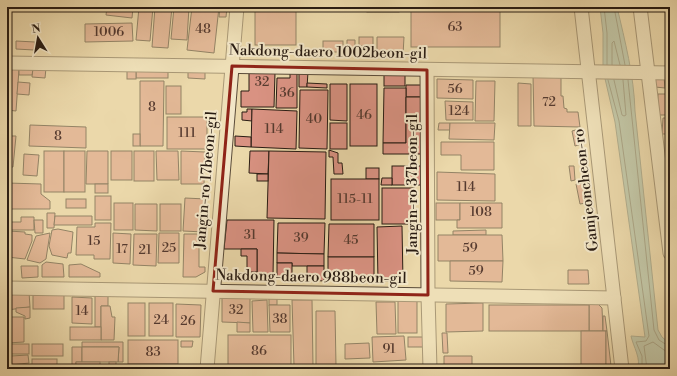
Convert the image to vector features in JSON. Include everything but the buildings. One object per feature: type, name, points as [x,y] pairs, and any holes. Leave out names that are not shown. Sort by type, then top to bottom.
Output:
[{"type":"street","name":"Jangin-ro 17beon-gil","points":[[207,369],[237,7]]},
{"type":"street","name":"Gamjeoncheon-ro","points":[[581,7],[591,72],[622,369]]},
{"type":"street","points":[[640,7],[644,73],[670,254]]},
{"type":"street","name":"Nakdong-daero 1002beon-gil","points":[[7,63],[670,73]]},
{"type":"street","name":"Jangin-ro 37beon-gil","points":[[428,70],[428,295],[430,369]]},
{"type":"street","name":"Nakdong-daero 988beon-gil","points":[[7,288],[614,298]]},
{"type":"highlighted area","points":[[232,66],[427,70],[428,295],[213,291]]},
{"type":"water","points":[[600,7],[617,7],[629,59],[633,85],[658,330],[662,337],[670,344],[670,369],[637,369],[638,357],[631,336],[645,337],[615,122],[603,70],[603,33]]}]
